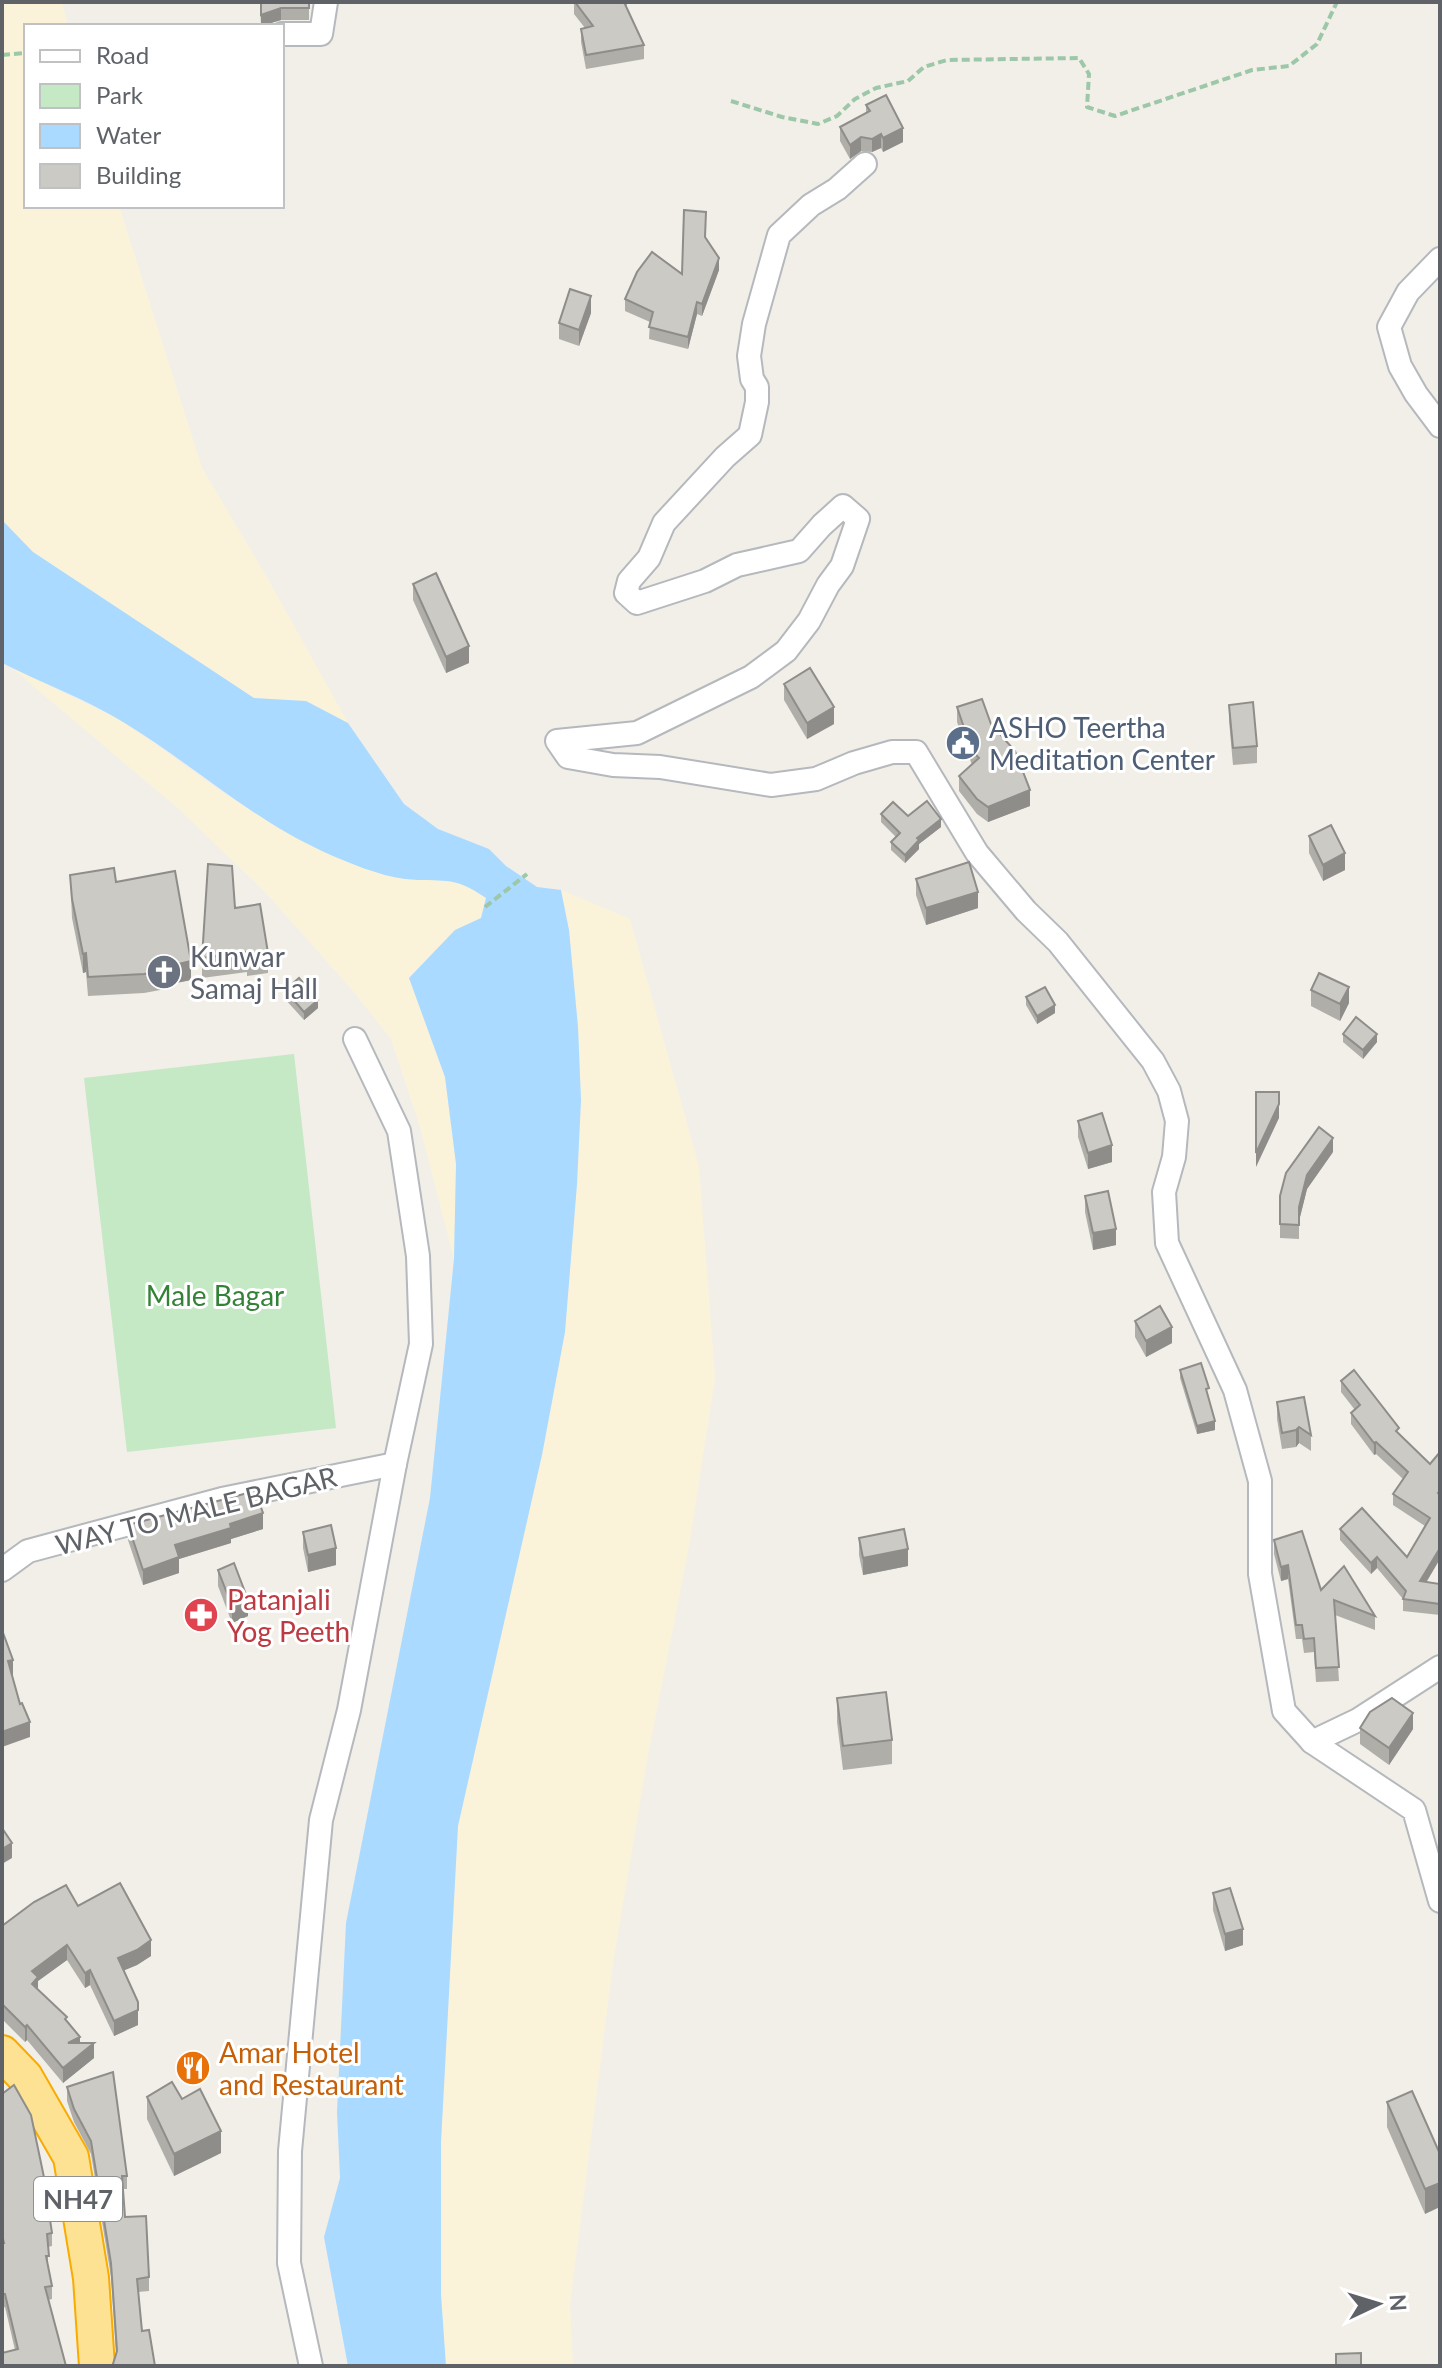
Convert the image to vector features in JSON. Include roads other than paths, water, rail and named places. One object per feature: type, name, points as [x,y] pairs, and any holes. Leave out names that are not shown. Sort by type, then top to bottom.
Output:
[{"type":"highway","name":"NH47","points":[[2,2053],[25,2077],[71,2157],[91,2278],[97,2366]]},
{"type":"street","points":[[284,34],[321,34],[326,2]]},
{"type":"street","points":[[865,164],[837,189],[811,205],[779,235],[754,324],[749,356],[752,379],[757,387],[750,435],[725,457],[664,523],[649,558],[629,581],[626,593],[637,603],[705,581],[737,565],[799,551],[843,506],[858,519],[842,566],[809,621],[786,651],[751,677],[637,733],[557,741],[568,757],[613,765],[660,767],[771,785],[816,779],[892,752],[916,752],[977,853],[1026,911],[1058,942],[1153,1061],[1169,1091],[1177,1121],[1174,1157],[1164,1192],[1167,1243],[1235,1390],[1260,1481],[1260,1574],[1284,1711],[1312,1742],[1414,1810],[1440,1901]]},
{"type":"street","points":[[1440,259],[1408,292],[1389,327],[1400,366],[1440,426]]},
{"type":"street","points":[[311,2366],[289,2263],[291,2135],[321,1820],[349,1710],[421,1344],[418,1256],[399,1131],[355,1039]]},
{"type":"street","name":"WAY TO MALE BAGAR","points":[[2,1570],[28,1551],[222,1499],[395,1464]]},
{"type":"street","points":[[1312,1742],[1358,1720],[1440,1667]]},
{"type":"water","points":[[2,520],[33,552],[254,698],[306,701],[348,723],[404,804],[438,829],[489,849],[506,866],[537,887],[561,890],[569,930],[578,1027],[581,1100],[577,1184],[565,1332],[542,1455],[458,1826],[441,2142],[441,2295],[446,2366],[348,2366],[324,2237],[340,2178],[337,2112],[346,1923],[430,1498],[454,1259],[456,1164],[445,1077],[409,978],[455,930],[481,918],[486,898],[455,882],[405,879],[363,868],[297,839],[123,722],[2,663]]},
{"type":"place","name":"ASHO Teertha Meditation Center","points":[[963,743]]},
{"type":"place","name":"Kunwar Samaj Hall","points":[[164,972]]},
{"type":"place","name":"Patanjali Yog Peeth","points":[[201,1615]]},
{"type":"place","name":"Amar Hotel and Restaurant","points":[[193,2068]]},
{"type":"park label","name":"Male Bagar","points":[[215,1295]]}]
